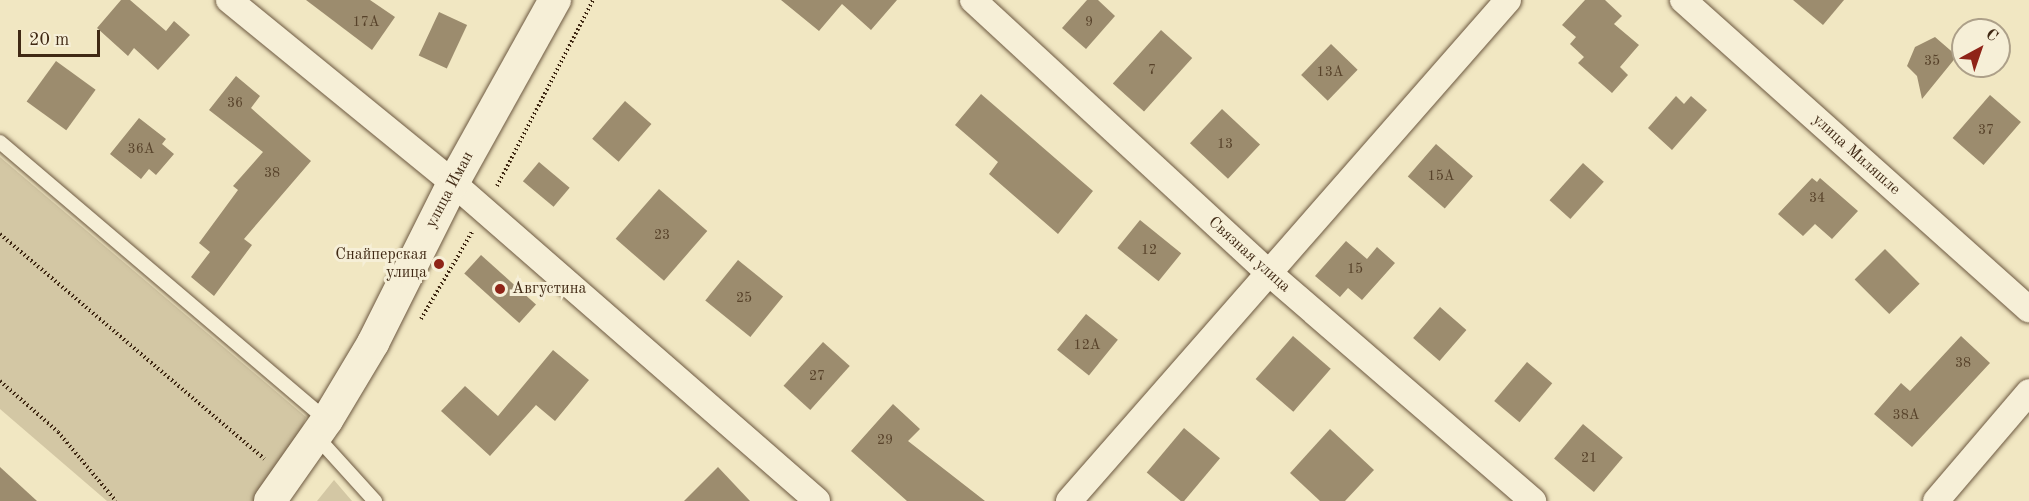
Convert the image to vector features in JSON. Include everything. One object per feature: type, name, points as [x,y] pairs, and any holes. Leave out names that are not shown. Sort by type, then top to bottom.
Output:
[{"type":"street","points":[[229,0],[485,210],[817,501]]},
{"type":"street","name":"улица Иман","points":[[278,489],[322,428],[373,343],[453,183],[555,0]]},
{"type":"street","name":"Связная улица","points":[[973,0],[1269,273],[1533,501]]},
{"type":"street","points":[[1069,501],[1508,0]]},
{"type":"street","name":"улица Миляшле","points":[[1683,0],[2029,309]]},
{"type":"street","points":[[1936,501],[2029,392]]},
{"type":"lane","points":[[0,142],[322,428],[375,501]]},
{"type":"path","points":[[419,321],[485,210],[593,0]]},
{"type":"path","points":[[0,234],[278,489]]},
{"type":"path","points":[[0,381],[58,432],[116,501]]},
{"type":"shaded area","points":[[0,157],[306,417],[289,462],[257,501],[107,501],[0,409]]},
{"type":"shaded area","points":[[334,480],[352,501],[317,501]]},
{"type":"building","points":[[121,0],[130,0],[166,31],[174,21],[190,35],[158,70],[134,48],[128,56],[97,28]]},
{"type":"building","points":[[306,0],[370,0],[395,17],[372,50]]},
{"type":"building","points":[[781,0],[897,0],[871,30],[842,4],[819,31]]},
{"type":"building","points":[[1087,0],[1098,0],[1115,16],[1086,49],[1062,28]]},
{"type":"building","points":[[1585,0],[1605,0],[1622,16],[1614,24],[1639,45],[1620,67],[1628,75],[1612,93],[1578,63],[1584,57],[1570,44],[1576,37],[1562,25]]},
{"type":"building","points":[[1793,0],[1844,0],[1823,25]]},
{"type":"building","points":[[439,12],[467,25],[447,69],[419,56]]},
{"type":"building","points":[[1161,30],[1192,58],[1144,112],[1113,84]]},
{"type":"building","points":[[1935,37],[1951,51],[1951,63],[1922,99],[1917,76],[1907,66],[1915,47]]},
{"type":"building","points":[[1331,44],[1358,70],[1328,101],[1301,75]]},
{"type":"building","points":[[56,61],[96,90],[66,130],[27,101]]},
{"type":"building","points":[[236,76],[260,96],[251,108],[311,161],[244,239],[252,245],[214,296],[191,277],[210,252],[199,243],[238,190],[233,186],[263,152],[209,110]]},
{"type":"building","points":[[981,94],[1093,191],[1058,234],[989,174],[998,162],[955,125]]},
{"type":"building","points":[[1990,95],[2021,122],[1984,165],[1953,138]]},
{"type":"building","points":[[1676,96],[1684,104],[1691,96],[1707,110],[1672,150],[1648,128]]},
{"type":"building","points":[[625,101],[651,124],[619,162],[592,139]]},
{"type":"building","points":[[1222,109],[1260,144],[1228,179],[1190,143]]},
{"type":"building","points":[[139,118],[166,139],[162,144],[174,154],[156,175],[149,169],[141,179],[110,154]]},
{"type":"building","points":[[1436,144],[1473,176],[1445,209],[1408,176]]},
{"type":"building","points":[[539,162],[570,188],[554,207],[523,181]]},
{"type":"building","points":[[1583,163],[1604,182],[1570,219],[1550,200]]},
{"type":"building","points":[[1812,178],[1817,182],[1820,178],[1858,211],[1832,239],[1815,224],[1803,236],[1778,214]]},
{"type":"building","points":[[659,189],[707,231],[664,281],[616,239]]},
{"type":"building","points":[[1140,220],[1181,253],[1159,281],[1117,248]]},
{"type":"building","points":[[1346,241],[1367,259],[1377,247],[1395,263],[1362,300],[1348,288],[1340,297],[1315,276]]},
{"type":"building","points":[[1885,249],[1920,284],[1889,314],[1855,279]]},
{"type":"building","points":[[481,255],[536,305],[519,323],[464,274]]},
{"type":"building","points":[[738,260],[783,297],[750,337],[705,300]]},
{"type":"building","points":[[1440,307],[1466,330],[1440,361],[1413,338]]},
{"type":"building","points":[[1086,314],[1118,340],[1089,376],[1057,350]]},
{"type":"building","points":[[1293,336],[1331,369],[1293,412],[1256,379]]},
{"type":"building","points":[[1961,336],[1990,363],[1912,447],[1874,414],[1901,383],[1910,391]]},
{"type":"building","points":[[823,342],[850,366],[810,410],[784,386]]},
{"type":"building","points":[[553,350],[589,380],[555,421],[536,405],[490,456],[441,411],[465,386],[498,416]]},
{"type":"building","points":[[1527,362],[1552,383],[1519,422],[1494,401]]},
{"type":"building","points":[[893,404],[920,429],[908,441],[985,501],[907,501],[851,451]]},
{"type":"building","points":[[1583,424],[1623,457],[1594,492],[1554,458]]},
{"type":"building","points":[[1184,428],[1220,458],[1184,501],[1181,501],[1147,472]]},
{"type":"building","points":[[1330,429],[1374,470],[1345,501],[1320,501],[1290,473]]},
{"type":"building","points":[[0,467],[37,501],[0,501]]},
{"type":"building","points":[[718,467],[750,501],[684,501]]},
{"type":"place","name":"Снайперская улица","points":[[439,264]]},
{"type":"place","name":"Августина","points":[[500,289]]}]
